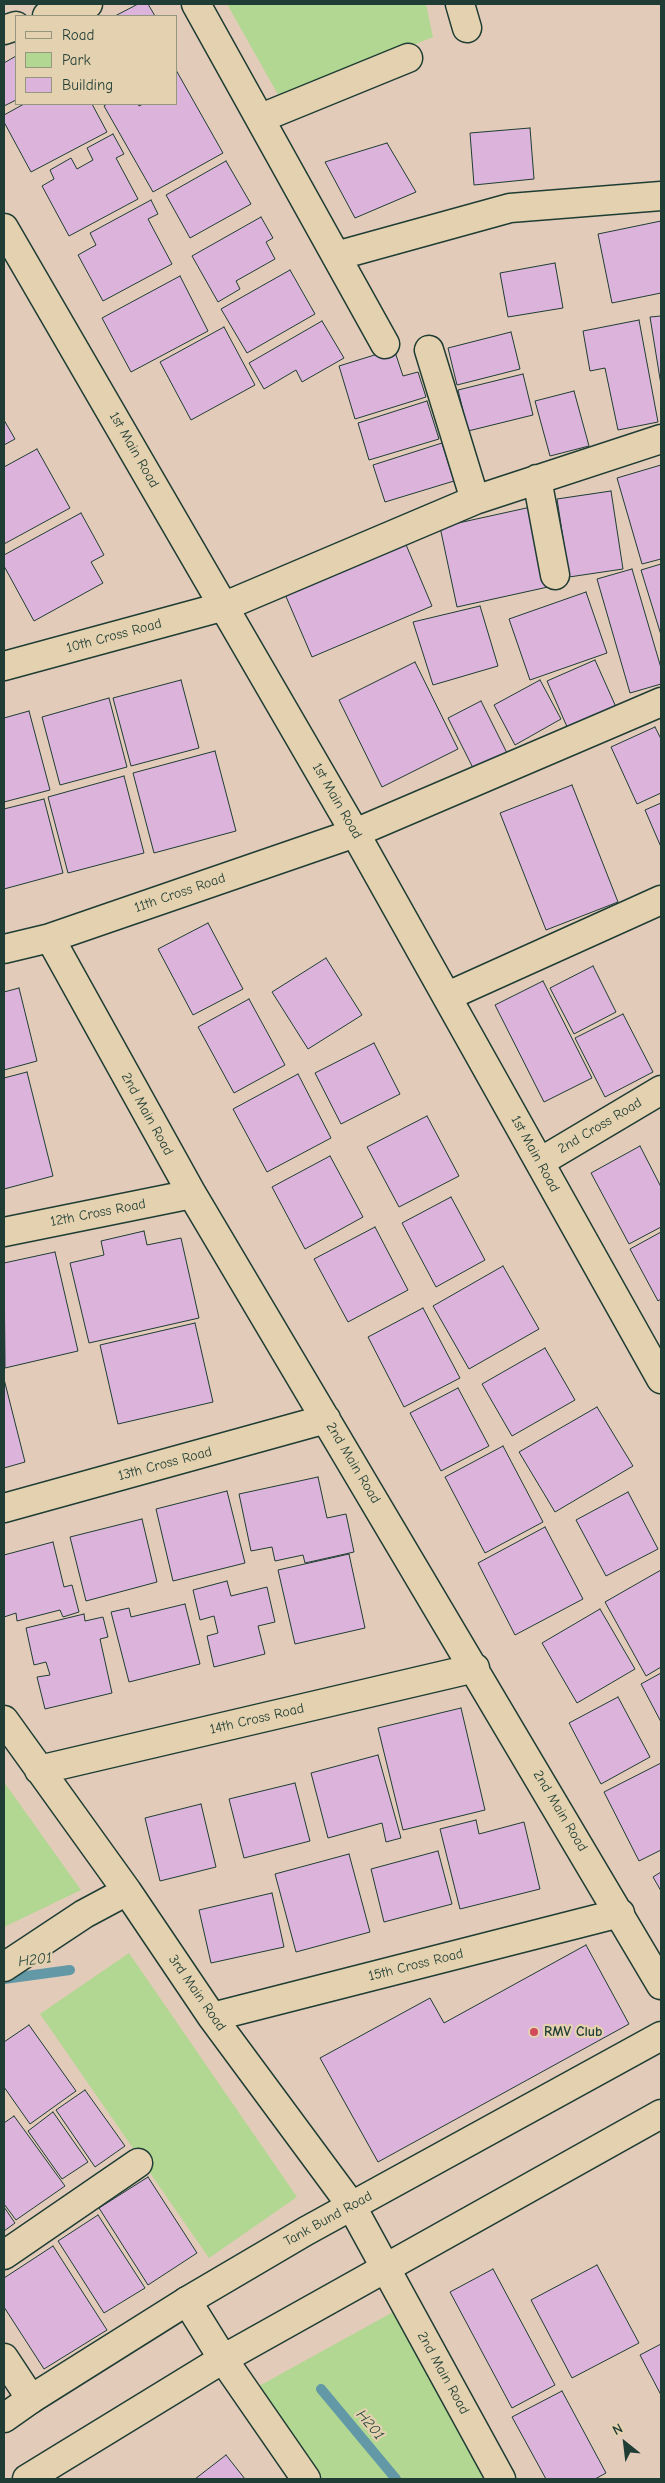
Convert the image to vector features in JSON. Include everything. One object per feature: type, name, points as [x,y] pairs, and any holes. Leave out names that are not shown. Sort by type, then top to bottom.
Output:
[{"type":"street","points":[[50,15],[88,4]]},
{"type":"street","points":[[196,4],[261,118],[384,344]]},
{"type":"street","points":[[261,118],[408,58]]},
{"type":"street","points":[[336,256],[510,208],[661,196]]},
{"type":"street","name":"1st Main Road","points":[[4,228],[355,833],[661,1379]]},
{"type":"street","points":[[428,350],[475,500]]},
{"type":"street","name":"10th Cross Road","points":[[4,666],[225,606],[475,500],[661,439]]},
{"type":"street","points":[[537,479],[555,575]]},
{"type":"street","name":"11th Cross Road","points":[[4,949],[50,938],[355,833],[661,702]]},
{"type":"street","points":[[448,996],[661,900]]},
{"type":"street","name":"2nd Main Road","points":[[50,938],[192,1194],[475,1668],[661,1985]]},
{"type":"street","name":"2nd Cross Road","points":[[540,1162],[661,1090]]},
{"type":"street","name":"12th Cross Road","points":[[4,1232],[192,1194]]},
{"type":"street","name":"13th Cross Road","points":[[4,1508],[326,1419]]},
{"type":"street","name":"14th Cross Road","points":[[39,1770],[475,1668]]},
{"type":"street","name":"3rd Main Road","points":[[4,1720],[39,1770],[120,1895],[212,2016],[343,2210],[386,2267]]},
{"type":"street","points":[[4,1967],[84,1914],[120,1895]]},
{"type":"street","name":"15th Cross Road","points":[[212,2016],[620,1913]]},
{"type":"street","name":"Tank Bund Road","points":[[4,2418],[31,2398],[306,2230],[661,2036]]},
{"type":"street","points":[[27,2479],[223,2359],[661,2114]]},
{"type":"street","points":[[4,2255],[138,2162]]},
{"type":"street","name":"2nd Main Road","points":[[386,2267],[501,2479]]},
{"type":"street","points":[[187,2301],[223,2359],[306,2479]]},
{"type":"street","points":[[4,2358],[31,2398]]},
{"type":"green space","points":[[227,4],[426,4],[433,37],[281,100]]},
{"type":"green space","points":[[4,1782],[81,1890],[4,1927]]},
{"type":"green space","points":[[129,1953],[297,2197],[209,2258],[40,2014]]},
{"type":"green space","points":[[395,2311],[487,2479],[322,2479],[259,2386]]},
{"type":"building","points":[[138,4],[148,4],[154,15],[117,15]]},
{"type":"building","points":[[15,57],[15,100],[4,106],[4,63]]},
{"type":"building","points":[[178,74],[223,153],[153,192],[104,106],[178,105]]},
{"type":"building","points":[[22,105],[93,105],[107,132],[31,172],[4,122],[4,115]]},
{"type":"building","points":[[530,128],[534,179],[474,185],[470,133]]},
{"type":"building","points":[[113,134],[124,154],[116,158],[138,199],[69,236],[42,186],[54,179],[50,170],[71,158],[77,169],[93,160],[87,148]]},
{"type":"building","points":[[387,143],[416,192],[355,218],[325,162]]},
{"type":"building","points":[[226,161],[251,204],[190,238],[166,195]]},
{"type":"building","points":[[151,200],[158,214],[148,219],[172,264],[103,301],[78,255],[96,245],[90,233]]},
{"type":"building","points":[[261,217],[273,238],[266,242],[275,259],[236,281],[240,289],[218,302],[192,256]]},
{"type":"building","points":[[661,221],[661,293],[612,303],[598,234]]},
{"type":"building","points":[[555,263],[563,308],[508,317],[500,273]]},
{"type":"building","points":[[290,270],[315,314],[247,353],[221,309]]},
{"type":"building","points":[[180,276],[208,331],[131,372],[102,318]]},
{"type":"building","points":[[661,316],[661,385],[650,317]]},
{"type":"building","points":[[639,320],[658,422],[618,430],[605,368],[590,371],[583,331]]},
{"type":"building","points":[[322,321],[344,358],[302,382],[296,370],[264,389],[249,363]]},
{"type":"building","points":[[224,327],[255,385],[191,420],[160,362]]},
{"type":"building","points":[[511,332],[520,369],[457,385],[448,348]]},
{"type":"building","points":[[394,349],[403,376],[418,372],[426,397],[355,419],[339,366]]},
{"type":"building","points":[[523,374],[533,415],[468,431],[458,390]]},
{"type":"building","points":[[574,391],[589,446],[550,456],[535,401]]},
{"type":"building","points":[[427,401],[439,439],[369,460],[358,423]]},
{"type":"building","points":[[4,420],[15,439],[4,445]]},
{"type":"building","points":[[442,443],[454,481],[385,502],[373,465]]},
{"type":"building","points":[[37,449],[70,508],[4,544],[4,467]]},
{"type":"building","points":[[661,465],[661,559],[642,564],[617,478]]},
{"type":"building","points":[[611,491],[623,569],[569,577],[557,499]]},
{"type":"building","points":[[531,507],[548,587],[457,607],[440,527]]},
{"type":"building","points":[[81,513],[104,555],[91,562],[103,583],[34,621],[4,566],[4,555]]},
{"type":"building","points":[[404,540],[432,606],[312,657],[284,592]]},
{"type":"building","points":[[661,564],[661,635],[641,570]]},
{"type":"building","points":[[632,569],[661,668],[661,684],[630,693],[597,579]]},
{"type":"building","points":[[586,592],[607,653],[530,680],[509,619]]},
{"type":"building","points":[[480,606],[498,666],[433,685],[413,622]]},
{"type":"building","points":[[595,660],[616,707],[568,729],[547,681]]},
{"type":"building","points":[[415,662],[458,749],[382,787],[339,700]]},
{"type":"building","points":[[181,680],[199,748],[131,766],[113,698]]},
{"type":"building","points":[[540,680],[561,719],[515,745],[494,705]]},
{"type":"building","points":[[109,698],[127,767],[60,785],[42,717]]},
{"type":"building","points":[[481,701],[511,761],[478,778],[448,718]]},
{"type":"building","points":[[29,711],[50,790],[4,802],[4,718]]},
{"type":"building","points":[[655,727],[661,739],[661,793],[637,804],[611,747]]},
{"type":"building","points":[[215,751],[236,831],[154,853],[133,773]]},
{"type":"building","points":[[124,776],[144,853],[68,873],[48,797]]},
{"type":"building","points":[[572,785],[618,902],[546,930],[500,813]]},
{"type":"building","points":[[44,799],[63,873],[4,889],[4,809]]},
{"type":"building","points":[[661,803],[661,847],[645,810]]},
{"type":"building","points":[[208,923],[243,989],[193,1015],[158,949]]},
{"type":"building","points":[[326,958],[362,1015],[308,1049],[272,992]]},
{"type":"building","points":[[593,966],[616,1012],[574,1034],[550,988]]},
{"type":"building","points":[[543,981],[592,1078],[544,1102],[495,1005]]},
{"type":"building","points":[[19,988],[37,1061],[4,1070],[4,992]]},
{"type":"building","points":[[249,999],[285,1065],[234,1093],[198,1027]]},
{"type":"building","points":[[623,1014],[653,1072],[605,1097],[575,1038]]},
{"type":"building","points":[[374,1043],[400,1094],[341,1124],[315,1073]]},
{"type":"building","points":[[27,1072],[53,1176],[4,1189],[4,1078]]},
{"type":"building","points":[[298,1074],[331,1138],[267,1172],[233,1109]]},
{"type":"building","points":[[427,1116],[459,1176],[399,1207],[367,1147]]},
{"type":"building","points":[[640,1146],[661,1187],[661,1227],[629,1244],[591,1173]]},
{"type":"building","points":[[330,1156],[363,1217],[305,1249],[272,1187]]},
{"type":"building","points":[[451,1197],[485,1260],[436,1287],[402,1223]]},
{"type":"building","points":[[375,1227],[408,1290],[348,1322],[314,1259]]},
{"type":"building","points":[[144,1231],[147,1245],[181,1238],[199,1318],[89,1343],[70,1263],[104,1255],[101,1241]]},
{"type":"building","points":[[661,1232],[661,1299],[658,1301],[630,1249]]},
{"type":"building","points":[[55,1252],[78,1351],[5,1368],[4,1263]]},
{"type":"building","points":[[503,1266],[539,1329],[469,1369],[433,1306]]},
{"type":"building","points":[[423,1308],[460,1378],[404,1407],[368,1337]]},
{"type":"building","points":[[195,1323],[213,1402],[118,1424],[100,1345]]},
{"type":"building","points":[[545,1348],[575,1400],[512,1436],[482,1384]]},
{"type":"building","points":[[4,1379],[25,1462],[4,1468]]},
{"type":"building","points":[[458,1388],[489,1446],[441,1471],[410,1413]]},
{"type":"building","points":[[597,1407],[633,1466],[555,1512],[519,1452]]},
{"type":"building","points":[[503,1446],[543,1522],[485,1553],[445,1477]]},
{"type":"building","points":[[318,1477],[327,1518],[346,1514],[354,1552],[305,1563],[303,1555],[275,1561],[272,1547],[251,1551],[239,1494]]},
{"type":"building","points":[[227,1491],[245,1563],[173,1581],[156,1509]]},
{"type":"building","points":[[628,1492],[658,1549],[606,1576],[576,1520]]},
{"type":"building","points":[[142,1519],[157,1582],[86,1601],[70,1537]]},
{"type":"building","points":[[545,1527],[583,1599],[515,1635],[478,1563]]},
{"type":"building","points":[[53,1542],[64,1587],[72,1585],[79,1612],[63,1617],[60,1610],[17,1621],[16,1613],[4,1617],[4,1555]]},
{"type":"building","points":[[349,1554],[365,1628],[295,1644],[278,1570]]},
{"type":"building","points":[[661,1570],[661,1667],[646,1676],[605,1602]]},
{"type":"building","points":[[227,1581],[231,1596],[267,1587],[275,1622],[258,1626],[265,1654],[214,1667],[207,1636],[218,1633],[214,1616],[200,1620],[193,1590]]},
{"type":"building","points":[[185,1604],[200,1664],[129,1682],[111,1612],[129,1608],[131,1617]]},
{"type":"building","points":[[600,1609],[635,1669],[577,1703],[542,1643]]},
{"type":"building","points":[[84,1614],[85,1621],[103,1617],[108,1637],[100,1639],[112,1693],[45,1709],[37,1677],[50,1675],[46,1662],[34,1665],[26,1628]]},
{"type":"building","points":[[661,1673],[661,1722],[641,1684]]},
{"type":"building","points":[[618,1697],[650,1757],[601,1784],[569,1723]]},
{"type":"building","points":[[461,1708],[485,1810],[403,1830],[378,1728]]},
{"type":"building","points":[[378,1755],[401,1838],[386,1842],[382,1823],[328,1838],[311,1773]]},
{"type":"building","points":[[661,1763],[661,1850],[639,1861],[604,1792]]},
{"type":"building","points":[[295,1783],[310,1841],[244,1858],[229,1799]]},
{"type":"building","points":[[201,1804],[216,1867],[160,1881],[145,1818]]},
{"type":"building","points":[[476,1820],[479,1834],[524,1822],[540,1889],[460,1909],[440,1829]]},
{"type":"building","points":[[438,1851],[452,1904],[384,1922],[371,1869]]},
{"type":"building","points":[[349,1854],[370,1932],[296,1952],[275,1874]]},
{"type":"building","points":[[661,1872],[661,1891],[653,1877]]},
{"type":"building","points":[[272,1893],[284,1947],[211,1963],[199,1910]]},
{"type":"building","points":[[586,1945],[629,2024],[378,2162],[320,2058],[430,1998],[444,2023]]},
{"type":"building","points":[[29,2025],[76,2091],[30,2124],[4,2087],[4,2042]]},
{"type":"building","points":[[85,2090],[125,2146],[95,2167],[56,2110]]},
{"type":"building","points":[[53,2112],[88,2162],[62,2179],[28,2131]]},
{"type":"building","points":[[14,2116],[65,2186],[16,2220],[4,2204],[4,2123]]},
{"type":"building","points":[[148,2177],[197,2253],[148,2285],[99,2208]]},
{"type":"building","points":[[4,2207],[15,2223],[4,2231]]},
{"type":"building","points":[[98,2215],[145,2288],[104,2313],[58,2241]]},
{"type":"building","points":[[53,2246],[107,2330],[44,2369],[4,2307],[4,2278]]},
{"type":"building","points":[[597,2265],[639,2343],[572,2378],[531,2300]]},
{"type":"building","points":[[493,2269],[555,2385],[512,2408],[450,2292]]},
{"type":"building","points":[[661,2344],[661,2395],[640,2355]]},
{"type":"building","points":[[562,2391],[606,2473],[595,2479],[546,2479],[512,2417]]},
{"type":"building","points":[[226,2455],[245,2479],[195,2479]]},
{"type":"waterway","name":"H201","points":[[4,1979],[70,1970]]},
{"type":"waterway","name":"H201","points":[[321,2389],[396,2479]]},
{"type":"place","name":"RMV Club","points":[[534,2032]]}]
